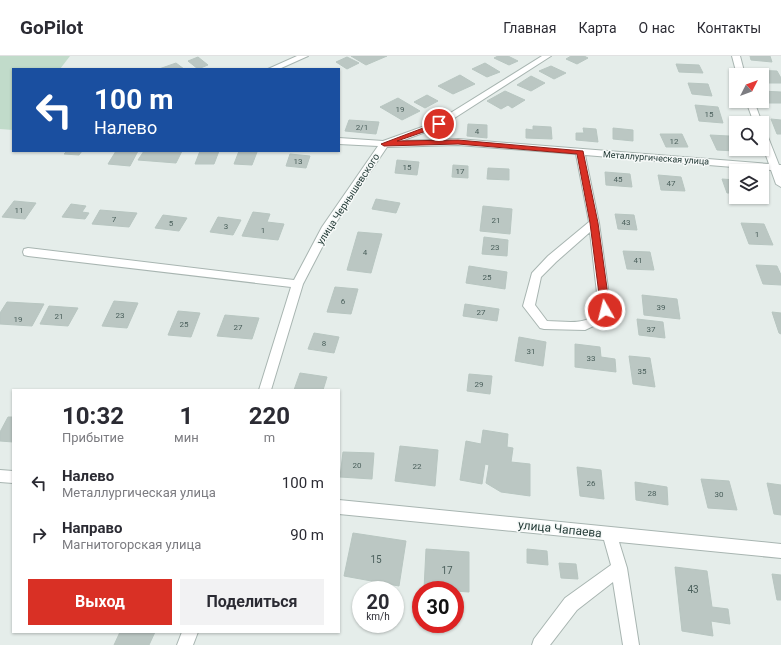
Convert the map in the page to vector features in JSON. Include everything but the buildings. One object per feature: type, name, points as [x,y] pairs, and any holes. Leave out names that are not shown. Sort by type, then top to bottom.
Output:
[{"type":"street","points":[[274,68],[304,56]]},
{"type":"street","points":[[384,144],[439,124],[547,56]]},
{"type":"street","points":[[736,56],[739,68]]},
{"type":"street","name":"Металлургическая улица","points":[[340,141],[384,144],[458,142],[778,168]]},
{"type":"street","name":"улица Чернышевского","points":[[265,389],[297,284],[326,229],[384,144]]},
{"type":"street","points":[[769,148],[778,168],[781,184]]},
{"type":"street","points":[[580,152],[594,223],[605,310],[600,318],[585,326],[544,324],[529,306],[536,276],[552,259],[594,223]]},
{"type":"street","points":[[28,252],[297,284]]},
{"type":"street","points":[[0,476],[12,477]]},
{"type":"street","name":"улица Чапаева","points":[[340,507],[781,551]]},
{"type":"street","points":[[610,534],[619,568],[631,645]]},
{"type":"street","points":[[540,645],[571,604],[619,568]]},
{"type":"street","points":[[185,645],[190,633]]},
{"type":"green space","points":[[0,56],[70,56],[61,68],[12,68],[12,130],[0,129]]},
{"type":"route","points":[[439,124],[384,144],[458,142],[580,152],[594,223],[605,310]]}]
